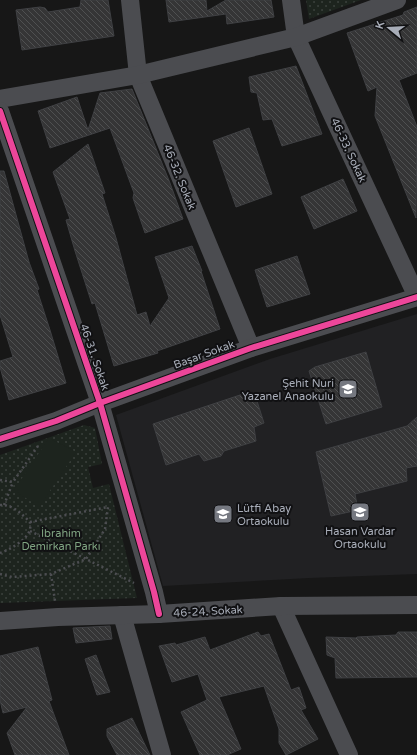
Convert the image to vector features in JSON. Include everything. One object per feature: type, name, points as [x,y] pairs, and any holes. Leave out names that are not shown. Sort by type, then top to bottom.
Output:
[{"type":"street","name":"46-32. Sokak","points":[[130,0],[138,75],[250,348]]},
{"type":"street","name":"46-33. Sokak","points":[[291,0],[296,37],[417,297]]},
{"type":"street","points":[[0,99],[138,75],[296,37],[397,0]]},
{"type":"street","name":"46-31. Sokak","points":[[0,111],[100,403],[159,614]]},
{"type":"street","name":"Başar Sokak","points":[[0,439],[56,421],[100,403],[250,348],[417,297]]},
{"type":"street","name":"46-24. Sokak","points":[[0,621],[58,617],[159,614],[281,606],[417,605]]},
{"type":"street","points":[[281,606],[349,755]]},
{"type":"street","points":[[122,615],[162,755]]},
{"type":"path","points":[[4,505],[14,482],[56,421]]},
{"type":"path","points":[[0,480],[14,482]]},
{"type":"path","points":[[30,522],[129,504]]},
{"type":"path","points":[[0,505],[18,510],[30,522],[30,531],[22,540],[6,551],[0,553]]},
{"type":"path","points":[[0,574],[12,577],[51,574],[86,559],[104,529],[108,507]]},
{"type":"path","points":[[30,531],[154,592]]},
{"type":"path","points":[[51,574],[58,617]]},
{"type":"shaded area","points":[[417,314],[417,574],[163,586],[116,415],[270,359]]},
{"type":"green space","points":[[306,0],[361,0],[309,19]]},
{"type":"green space","name":"İbrahim Demirkan Parkı","points":[[84,425],[95,428],[102,464],[88,467],[93,488],[109,484],[137,598],[0,603],[0,455]]},
{"type":"green space","points":[[49,438],[76,452],[39,507],[14,490]]},
{"type":"building","points":[[81,0],[108,0],[114,36],[22,50],[16,10],[40,7],[45,8],[48,12],[80,7]]},
{"type":"building","points":[[166,0],[206,0],[207,11],[226,0],[271,0],[274,17],[227,24],[226,14],[169,22]]},
{"type":"building","points":[[417,7],[417,73],[399,80],[417,127],[416,218],[375,116],[377,87],[368,91],[347,33],[403,15],[404,12]]},
{"type":"building","points":[[296,66],[322,134],[282,146],[272,119],[263,120],[257,93],[251,92],[249,77]]},
{"type":"building","points":[[132,89],[183,219],[145,233],[133,198],[134,193],[110,128],[50,148],[38,111],[77,97],[88,130],[100,93]]},
{"type":"building","points":[[249,128],[272,194],[236,207],[213,141]]},
{"type":"building","points":[[88,144],[105,193],[102,194],[116,238],[137,315],[146,312],[150,326],[169,298],[155,257],[192,246],[202,271],[220,329],[157,351],[158,353],[114,366],[95,303],[92,304],[75,251],[66,220],[70,219],[53,172]]},
{"type":"building","points":[[0,171],[4,171],[29,262],[39,289],[37,290],[66,383],[9,400],[0,367],[0,361],[13,357],[0,315]]},
{"type":"building","points":[[343,179],[357,211],[314,229],[301,197]]},
{"type":"building","points":[[297,256],[310,294],[267,307],[255,270]]},
{"type":"building","points":[[366,352],[382,407],[326,424],[309,371],[315,367]]},
{"type":"building","points":[[243,394],[247,399],[256,398],[264,423],[254,427],[256,441],[224,451],[221,456],[204,461],[199,454],[166,465],[153,424]]},
{"type":"building","points":[[417,417],[417,466],[406,468],[407,481],[355,494],[358,510],[331,516],[316,452],[407,426]]},
{"type":"building","points":[[110,626],[112,639],[76,643],[73,628]]},
{"type":"building","points":[[258,632],[261,636],[269,634],[291,690],[299,687],[306,708],[301,710],[318,739],[286,755],[279,743],[279,729],[264,686],[219,697],[241,749],[227,755],[200,755],[181,712],[207,700],[198,674],[172,682],[159,646],[175,643],[176,645],[205,637],[210,650]]},
{"type":"building","points":[[398,632],[417,632],[417,677],[336,678],[335,658],[327,655],[326,637],[356,638],[396,635]]},
{"type":"building","points":[[38,647],[52,700],[49,701],[69,755],[15,755],[7,733],[27,707],[3,713],[0,700],[0,656]]},
{"type":"building","points":[[96,655],[110,692],[97,695],[85,659]]},
{"type":"building","points":[[132,718],[150,755],[117,755],[107,736],[107,729]]},
{"type":"cycle path","points":[[0,111],[100,403],[159,614]]},
{"type":"cycle path","points":[[0,439],[56,421],[100,403],[251,348],[417,297]]},
{"type":"place","name":"Şehit Nuri Yazanel Anaokulu","points":[[348,389]]},
{"type":"place","name":"Hasan Vardar Ortaokulu","points":[[360,512]]},
{"type":"place","name":"Lütfi Abay Ortaokulu","points":[[223,514]]}]
